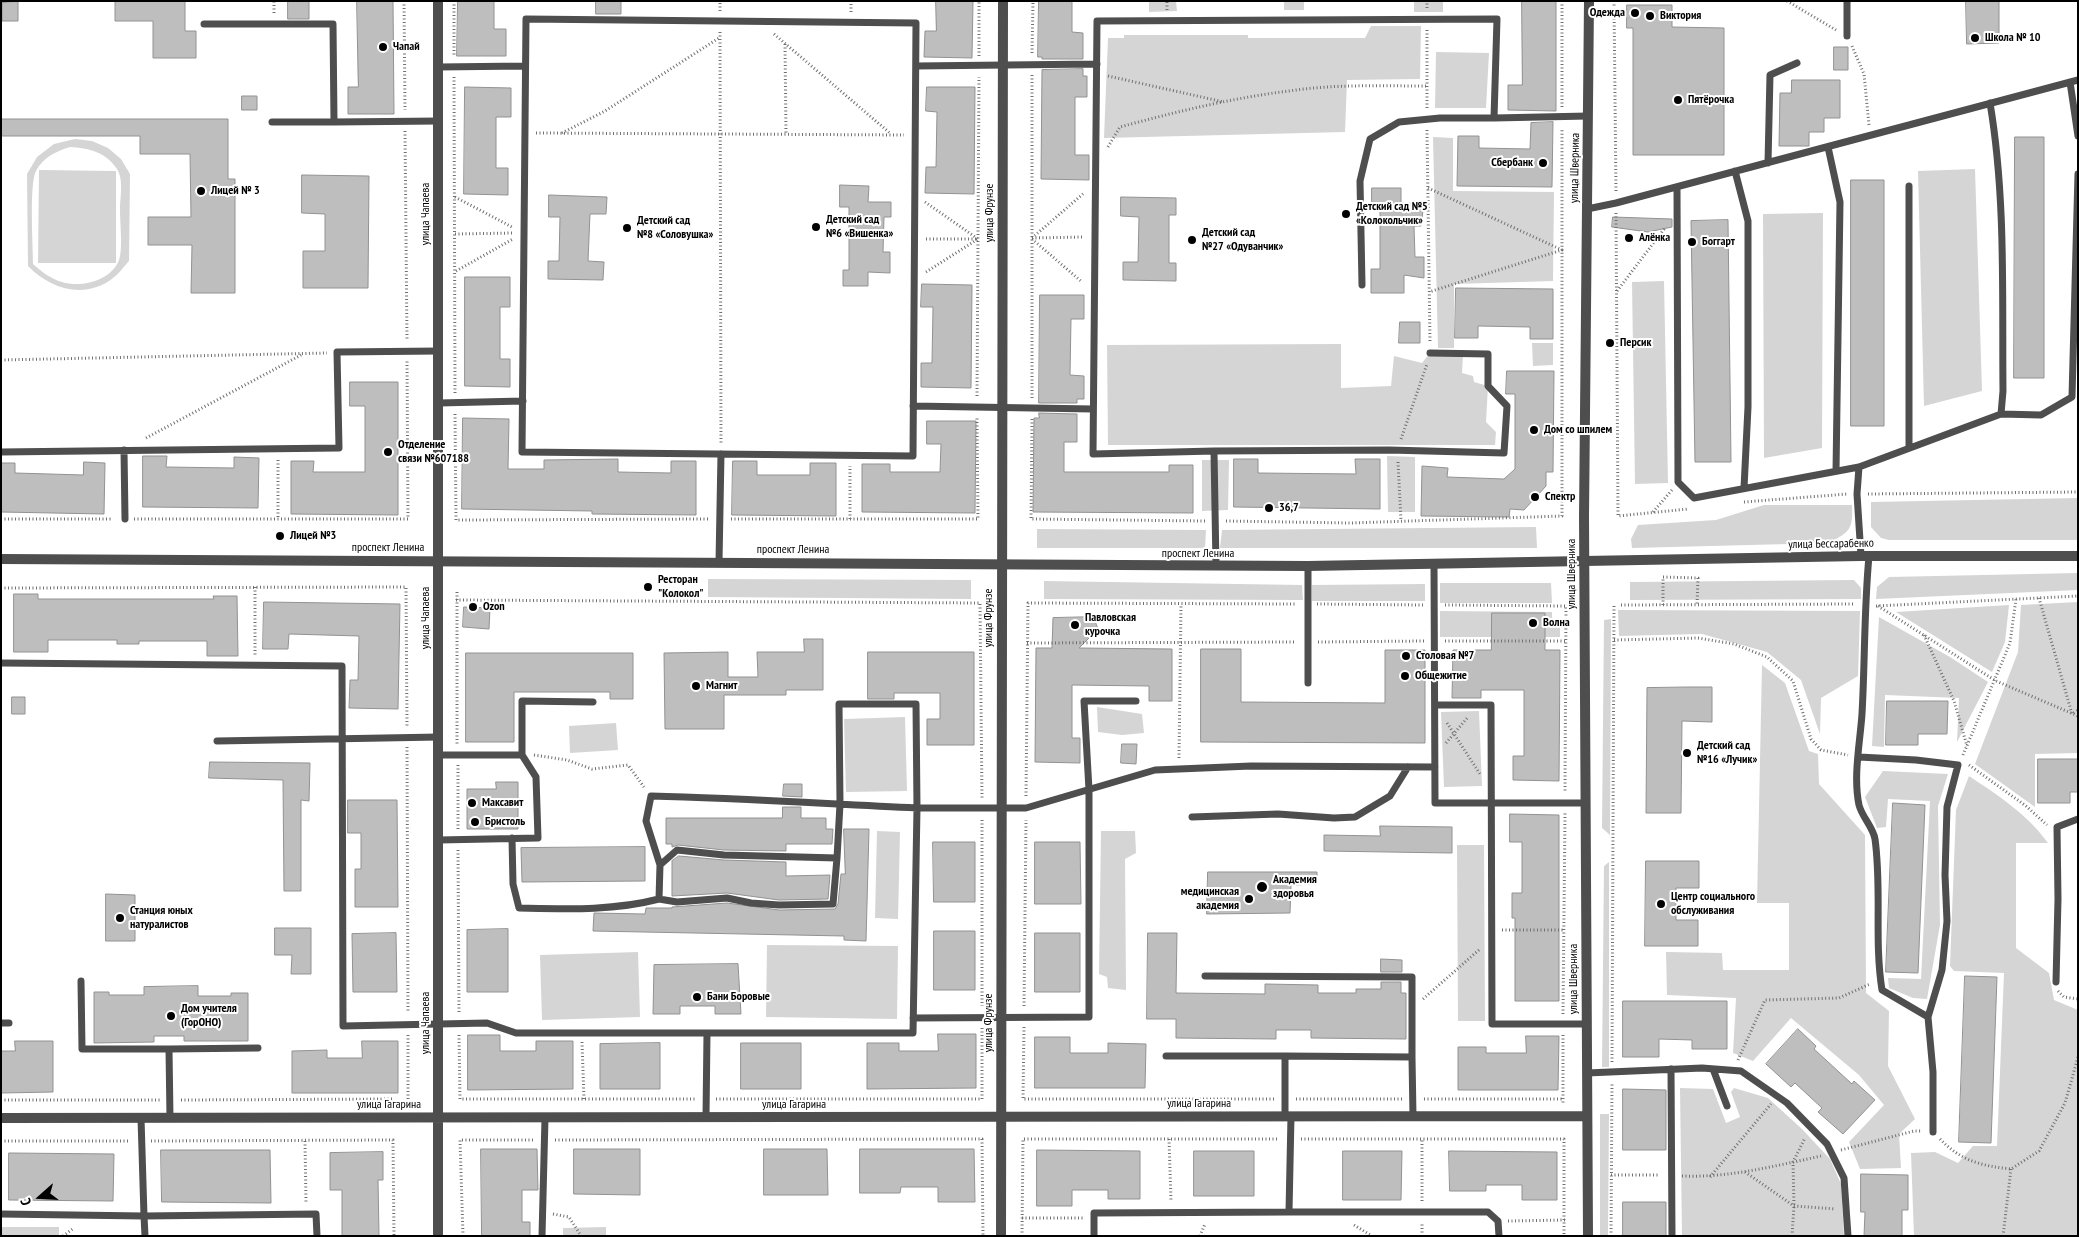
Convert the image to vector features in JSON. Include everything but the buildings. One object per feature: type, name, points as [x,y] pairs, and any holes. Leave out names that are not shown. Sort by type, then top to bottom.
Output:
[{"type":"street","name":"улица Чапаева","points":[[438,1],[438,1236]]},
{"type":"street","name":"улица Фрунзе","points":[[1001,1236],[1003,1]]},
{"type":"street","name":"улица Шверника","points":[[1588,1236],[1585,562],[1589,1]]},
{"type":"street","name":"улица Бессарабенко","points":[[1585,562],[1865,556],[2078,556]]},
{"type":"street","name":"проспект Ленина","points":[[1,559],[439,560],[1216,566],[1585,562]]},
{"type":"street","name":"улица Гагарина","points":[[1,1118],[1587,1116]]},
{"type":"lane","points":[[1847,1],[1847,36]]},
{"type":"lane","points":[[526,19],[720,21],[916,23],[913,456],[522,452],[526,19]]},
{"type":"lane","points":[[1430,353],[1488,354],[1488,386],[1508,406],[1504,453],[1397,450],[1092,454],[1097,21],[1497,19],[1494,118]]},
{"type":"lane","points":[[204,24],[333,24],[334,122]]},
{"type":"lane","points":[[1768,162],[1770,75],[1797,63]]},
{"type":"lane","points":[[916,66],[1097,64]]},
{"type":"lane","points":[[438,67],[526,66]]},
{"type":"lane","points":[[1587,209],[1677,187],[2078,80]]},
{"type":"lane","points":[[2070,82],[2078,136]]},
{"type":"lane","points":[[1990,103],[1997,144],[2001,191],[2003,391],[2001,414]]},
{"type":"lane","points":[[1362,285],[1360,181],[1370,139],[1398,122],[1427,119],[1588,116]]},
{"type":"lane","points":[[272,122],[438,121]]},
{"type":"lane","points":[[1828,146],[1840,202],[1836,471]]},
{"type":"lane","points":[[1735,171],[1748,221],[1748,407],[1744,488]]},
{"type":"lane","points":[[1677,187],[1678,482],[1694,498],[1858,467],[2001,414],[2041,415],[2072,397],[2078,174]]},
{"type":"lane","points":[[1909,186],[1909,448]]},
{"type":"lane","points":[[1,452],[339,448],[337,352],[439,351]]},
{"type":"lane","points":[[439,403],[523,401]]},
{"type":"lane","points":[[913,406],[1093,409]]},
{"type":"lane","points":[[124,450],[125,519]]},
{"type":"lane","points":[[1214,451],[1216,566]]},
{"type":"lane","points":[[719,562],[722,454]]},
{"type":"lane","points":[[1858,467],[1857,494],[1865,556],[1858,780],[1860,806],[1875,837],[1879,906],[1878,967],[1882,990],[1928,1018]]},
{"type":"lane","points":[[1434,565],[1435,803],[1586,803]]},
{"type":"lane","points":[[1308,566],[1308,683]]},
{"type":"lane","points":[[1,663],[255,663],[342,666],[340,739],[343,1026],[486,1023],[516,1033],[913,1032],[917,808],[916,704],[839,704],[840,804],[833,904],[779,905],[751,903],[727,898],[677,902],[659,899],[630,906],[577,909],[519,908],[513,884],[512,838]]},
{"type":"lane","points":[[913,1018],[1089,1018],[1089,790],[1084,701],[1136,701]]},
{"type":"lane","points":[[438,840],[538,838],[536,777],[522,755],[522,702],[592,702]]},
{"type":"lane","points":[[1435,705],[1491,705],[1492,1024],[1587,1024]]},
{"type":"lane","points":[[217,741],[439,737]]},
{"type":"lane","points":[[439,755],[522,755]]},
{"type":"lane","points":[[1859,757],[1916,760],[1958,765],[1947,807],[1945,875],[1947,921],[1942,970],[1928,1018],[1933,1072],[1933,1132]]},
{"type":"lane","points":[[659,899],[660,864],[646,821],[651,796],[1002,810],[1026,808],[1155,770],[1251,766],[1408,767],[1435,763]]},
{"type":"lane","points":[[1192,817],[1278,814],[1334,818],[1355,817],[1390,796],[1408,767]]},
{"type":"lane","points":[[2056,982],[2057,827],[2078,819]]},
{"type":"lane","points":[[660,864],[676,850],[724,855],[837,858]]},
{"type":"lane","points":[[1204,976],[1412,977],[1413,1116]]},
{"type":"lane","points":[[81,981],[82,1049],[258,1048]]},
{"type":"lane","points":[[706,1117],[707,1033]]},
{"type":"lane","points":[[169,1048],[170,1118]]},
{"type":"lane","points":[[1166,1056],[1412,1058]]},
{"type":"lane","points":[[1285,1056],[1290,1212]]},
{"type":"lane","points":[[1671,1069],[1672,1236]]},
{"type":"lane","points":[[1587,1073],[1671,1069],[1741,1071],[1778,1096],[1827,1144],[1844,1178],[1848,1236]]},
{"type":"lane","points":[[1713,1069],[1727,1106]]},
{"type":"lane","points":[[141,1118],[145,1236]]},
{"type":"lane","points":[[542,1236],[545,1118]]},
{"type":"lane","points":[[1094,1236],[1094,1213],[1422,1211],[1488,1212],[1498,1221],[1499,1236]]},
{"type":"lane","points":[[1,1214],[144,1216],[316,1214],[317,1236]]},
{"type":"path","points":[[1,519],[408,519],[404,1]]},
{"type":"path","points":[[454,1],[456,520]]},
{"type":"path","points":[[720,1],[722,454]]},
{"type":"path","points":[[978,519],[979,1]]},
{"type":"path","points":[[1032,1],[1031,519],[1214,521],[1401,521],[1562,516],[1562,1]]},
{"type":"path","points":[[1614,1],[1618,516]]},
{"type":"path","points":[[1787,1],[1847,36],[1864,74],[1870,135]]},
{"type":"path","points":[[1401,521],[1397,450],[1430,353],[1427,19]]},
{"type":"path","points":[[760,22],[892,135]]},
{"type":"path","points":[[562,133],[605,110],[720,37]]},
{"type":"path","points":[[785,44],[786,134]]},
{"type":"path","points":[[1097,73],[1224,102]]},
{"type":"path","points":[[1095,167],[1120,127],[1224,102],[1290,90],[1364,85],[1427,86]]},
{"type":"path","points":[[525,133],[915,135]]},
{"type":"path","points":[[1032,238],[1095,184]]},
{"type":"path","points":[[1428,188],[1562,250]]},
{"type":"path","points":[[915,195],[978,239]]},
{"type":"path","points":[[455,197],[524,233]]},
{"type":"path","points":[[1616,292],[1677,212]]},
{"type":"path","points":[[455,234],[524,233]]},
{"type":"path","points":[[455,272],[524,233]]},
{"type":"path","points":[[1032,238],[1094,237]]},
{"type":"path","points":[[1032,238],[1094,292]]},
{"type":"path","points":[[914,239],[978,239]]},
{"type":"path","points":[[914,280],[978,239]]},
{"type":"path","points":[[1429,292],[1562,250]]},
{"type":"path","points":[[1,360],[337,352]]},
{"type":"path","points":[[124,450],[194,410],[304,354]]},
{"type":"path","points":[[278,449],[278,519]]},
{"type":"path","points":[[850,456],[850,519]]},
{"type":"path","points":[[1652,512],[1678,482]]},
{"type":"path","points":[[1663,605],[1663,577],[1698,578],[1697,605]]},
{"type":"path","points":[[1,588],[406,586],[408,1099]]},
{"type":"path","points":[[255,587],[255,663]]},
{"type":"path","points":[[1621,605],[1864,604],[1878,606],[2078,596]]},
{"type":"path","points":[[2039,598],[2072,714]]},
{"type":"path","points":[[2016,599],[2010,643],[1961,760],[2035,814]]},
{"type":"path","points":[[456,600],[980,603],[982,809],[982,1100],[460,1099]]},
{"type":"path","points":[[1023,1099],[1028,603]]},
{"type":"path","points":[[1178,769],[1181,604]]},
{"type":"path","points":[[1611,1236],[1614,605]]},
{"type":"path","points":[[1563,1104],[1566,606]]},
{"type":"path","points":[[1878,606],[1996,680],[2078,716]]},
{"type":"path","points":[[1924,635],[1954,701],[1967,747]]},
{"type":"path","points":[[1614,640],[1698,638],[1734,644],[1767,657],[1794,681],[1811,739],[1821,750],[1859,757]]},
{"type":"path","points":[[1435,705],[1491,794]]},
{"type":"path","points":[[1435,763],[1453,732],[1478,705]]},
{"type":"path","points":[[2072,714],[2078,710]]},
{"type":"path","points":[[522,755],[544,755],[592,768],[628,765],[651,796]]},
{"type":"path","points":[[1412,1009],[1492,934],[1564,930]]},
{"type":"path","points":[[2056,982],[2058,991],[2064,997],[2078,999]]},
{"type":"path","points":[[1733,1070],[1765,1000],[1839,998],[1867,986]]},
{"type":"path","points":[[582,1033],[584,1099]]},
{"type":"path","points":[[1933,1132],[1954,1153],[1987,1167],[2011,1169],[2039,1151],[2065,1103],[2078,1057]]},
{"type":"path","points":[[1710,1177],[1778,1096]]},
{"type":"path","points":[[1,1100],[393,1099]]},
{"type":"path","points":[[1792,1236],[1794,1206],[1793,1162],[1810,1126]]},
{"type":"path","points":[[1611,1175],[1710,1177],[1744,1172],[1832,1153],[1914,1130]]},
{"type":"path","points":[[463,1236],[460,1140],[982,1139],[983,1236]]},
{"type":"path","points":[[1022,1236],[1023,1139]]},
{"type":"path","points":[[1169,1139],[1171,1212]]},
{"type":"path","points":[[1422,1139],[1422,1211]]},
{"type":"path","points":[[1564,1139],[1564,1236]]},
{"type":"path","points":[[1,1141],[393,1140],[394,1236]]},
{"type":"path","points":[[305,1141],[307,1214]]},
{"type":"path","points":[[2002,1236],[2011,1169]]},
{"type":"path","points":[[1744,1172],[1794,1206],[1846,1210]]},
{"type":"path","points":[[542,1212],[569,1217],[581,1236]]},
{"type":"path","points":[[1022,1218],[1094,1218]]},
{"type":"path","points":[[1498,1221],[1565,1220]]},
{"type":"shaded area","points":[[1149,1],[1176,1],[1177,11],[1149,12]]},
{"type":"shaded area","points":[[1284,1],[1304,1],[1304,10],[1284,10]]},
{"type":"shaded area","points":[[1414,1],[1443,1],[1443,12],[1414,12]]},
{"type":"shaded area","points":[[1371,26],[1421,26],[1420,79],[1347,80],[1345,132],[1104,138],[1108,38],[1124,38],[1124,35],[1248,35],[1248,38],[1365,38]]},
{"type":"shaded area","points":[[1436,52],[1489,53],[1486,108],[1435,108]]},
{"type":"shaded area","points":[[1433,137],[1453,138],[1453,191],[1554,192],[1553,281],[1454,284],[1454,348],[1438,348]]},
{"type":"shaded area","points":[[75,139],[92,141],[108,148],[121,159],[130,174],[129,261],[113,278],[91,289],[68,289],[57,286],[47,281],[28,266],[27,174],[37,157],[54,144]],"holes":[[[70,147],[90,150],[102,155],[113,163],[119,173],[121,189],[121,243],[119,260],[109,273],[95,281],[70,284],[54,279],[33,264],[33,188],[36,171],[46,158]]]},
{"type":"shaded area","points":[[1975,169],[1982,391],[1924,406],[1918,171]]},
{"type":"shaded area","points":[[39,170],[116,171],[116,263],[38,263]]},
{"type":"shaded area","points":[[1823,213],[1822,448],[1764,458],[1763,214]]},
{"type":"shaded area","points":[[1664,281],[1668,483],[1635,484],[1632,282]]},
{"type":"shaded area","points":[[1532,343],[1553,343],[1553,365],[1533,366]]},
{"type":"shaded area","points":[[1341,344],[1341,388],[1391,386],[1394,356],[1422,363],[1430,353],[1463,354],[1462,373],[1473,376],[1474,382],[1488,386],[1486,422],[1496,432],[1495,445],[1108,445],[1107,345]]},
{"type":"shaded area","points":[[1387,456],[1415,457],[1415,512],[1388,512]]},
{"type":"shaded area","points":[[1202,460],[1229,460],[1228,510],[1202,511]]},
{"type":"shaded area","points":[[2078,498],[2078,540],[1889,540],[1881,538],[1871,527],[1871,502]]},
{"type":"shaded area","points":[[1764,505],[1852,505],[1851,525],[1846,533],[1828,543],[1632,548],[1631,539],[1638,525],[1716,520]]},
{"type":"shaded area","points":[[1536,527],[1537,548],[1220,548],[1222,530]]},
{"type":"shaded area","points":[[1037,529],[1206,530],[1205,548],[1037,548]]},
{"type":"shaded area","points":[[2078,573],[2078,590],[1876,599],[1877,587],[1889,577]]},
{"type":"shaded area","points":[[708,579],[971,580],[971,599],[708,597]]},
{"type":"shaded area","points":[[1854,580],[1861,588],[1861,599],[1630,600],[1630,582]]},
{"type":"shaded area","points":[[1044,581],[1302,585],[1303,600],[1044,599]]},
{"type":"shaded area","points":[[1440,583],[1551,583],[1552,603],[1440,603]]},
{"type":"shaded area","points":[[1425,584],[1425,601],[1312,601],[1312,585]]},
{"type":"shaded area","points":[[2078,602],[2078,753],[2035,754],[2035,807],[1975,764],[2018,652],[2021,605]]},
{"type":"shaded area","points":[[2009,605],[2005,642],[1992,672],[1896,612]]},
{"type":"shaded area","points":[[1618,610],[1860,611],[1858,676],[1821,698],[1820,734],[1801,680],[1767,652],[1702,634],[1619,636]]},
{"type":"shaded area","points":[[1440,611],[1552,612],[1552,620],[1560,621],[1560,637],[1440,637]]},
{"type":"shaded area","points":[[1879,617],[1950,657],[1988,682],[1957,742],[1959,698],[1885,695],[1884,747],[1872,746]]},
{"type":"shaded area","points":[[1611,619],[1610,835],[1602,828],[1604,620]]},
{"type":"shaded area","points":[[1762,665],[1785,683],[1809,751],[1818,754],[1819,784],[1865,835],[1866,993],[1889,1011],[1888,1066],[1915,1119],[1899,1134],[1901,1168],[1860,1169],[1849,1142],[1884,1105],[1859,1075],[1791,1018],[1753,1061],[1733,1053],[1736,998],[1667,995],[1666,952],[1722,953],[1723,970],[1789,970],[1789,903],[1757,903]]},
{"type":"shaded area","points":[[1097,707],[1142,714],[1144,733],[1122,735],[1098,732]]},
{"type":"shaded area","points":[[1479,711],[1482,786],[1444,787],[1441,712]]},
{"type":"shaded area","points":[[905,717],[907,791],[846,792],[844,719]]},
{"type":"shaded area","points":[[616,723],[618,750],[570,753],[569,726]]},
{"type":"shaded area","points":[[1883,771],[1948,774],[1938,806],[1940,925],[1927,999],[1913,998],[1889,988],[1888,978],[1921,979],[1930,801],[1888,799],[1886,827],[1877,828],[1865,797]]},
{"type":"shaded area","points":[[1969,776],[2022,814],[2048,843],[2016,843],[2016,948],[2049,973],[2054,1000],[2078,1010],[2078,1236],[1914,1236],[1911,1153],[1935,1152],[1958,1163],[1973,1146],[1997,1146],[2004,973],[1954,971],[1950,966],[1956,810]]},
{"type":"shaded area","points":[[877,831],[900,832],[898,919],[875,918]]},
{"type":"shaded area","points":[[1101,831],[1135,831],[1136,853],[1125,859],[1126,990],[1108,988],[1107,977],[1099,974]]},
{"type":"shaded area","points":[[1457,845],[1484,845],[1485,1021],[1458,1021]]},
{"type":"shaded area","points":[[1609,862],[1609,1067],[1602,1067],[1604,866]]},
{"type":"shaded area","points":[[767,945],[898,946],[897,1019],[766,1017]]},
{"type":"shaded area","points":[[638,952],[640,1017],[542,1020],[540,955]]},
{"type":"shaded area","points":[[1680,1088],[1713,1089],[1726,1123],[1740,1117],[1731,1092],[1734,1088],[1768,1098],[1802,1129],[1830,1159],[1841,1184],[1844,1236],[1682,1236]]},
{"type":"shaded area","points":[[1600,1114],[1609,1114],[1608,1236],[1600,1236]]},
{"type":"shaded area","points":[[1,1227],[59,1227],[59,1236],[1,1236]]},
{"type":"shaded area","points":[[606,1227],[606,1236],[563,1236],[563,1228]]},
{"type":"place","name":"Одежда","points":[[1635,13]]},
{"type":"place","name":"Виктория","points":[[1650,16]]},
{"type":"place","name":"Школа № 10","points":[[1975,38]]},
{"type":"place","name":"Чапай","points":[[383,47]]},
{"type":"place","name":"Пятёрочка","points":[[1678,100]]},
{"type":"place","name":"Сбербанк","points":[[1543,163]]},
{"type":"place","name":"Лицей № 3","points":[[201,191]]},
{"type":"place","name":"Детский сад №5 «Колокольчик»","points":[[1346,214]]},
{"type":"place","name":"Детский сад №6 «Вишенка»","points":[[816,227]]},
{"type":"place","name":"Детский сад №8 «Соловушка»","points":[[627,228]]},
{"type":"place","name":"Алёнка","points":[[1629,238]]},
{"type":"place","name":"Детский сад №27 «Одуванчик»","points":[[1192,240]]},
{"type":"place","name":"Боггарт","points":[[1692,242]]},
{"type":"place","name":"Персик","points":[[1610,343]]},
{"type":"place","name":"Дом со шпилем","points":[[1534,430]]},
{"type":"place","name":"Отделение связи №607188","points":[[388,452]]},
{"type":"place","name":"Спектр","points":[[1535,497]]},
{"type":"place","name":"36,7","points":[[1269,508]]},
{"type":"place","name":"Лицей №3","points":[[280,536]]},
{"type":"place","name":"Ресторан \"Колокол\"","points":[[648,587]]},
{"type":"place","name":"Ozon","points":[[473,607]]},
{"type":"place","name":"Волна","points":[[1533,623]]},
{"type":"place","name":"Павловская курочка","points":[[1075,625]]},
{"type":"place","name":"Столовая №7","points":[[1406,656]]},
{"type":"place","name":"Общежитие","points":[[1405,676]]},
{"type":"place","name":"Магнит","points":[[696,686]]},
{"type":"place","name":"Детский сад №16 «Лучик»","points":[[1687,753]]},
{"type":"place","name":"Максавит","points":[[472,803]]},
{"type":"place","name":"Бристоль","points":[[475,822]]},
{"type":"place","name":"Академия здоровья","points":[[1262,887]]},
{"type":"place","name":"медицинская академия","points":[[1249,899]]},
{"type":"place","name":"Центр социального обслуживания","points":[[1661,904]]},
{"type":"place","name":"Станция юных натуралистов","points":[[120,918]]},
{"type":"place","name":"Бани Боровые","points":[[697,997]]},
{"type":"place","name":"Дом учителя (ГорОНО)","points":[[171,1016]]}]
